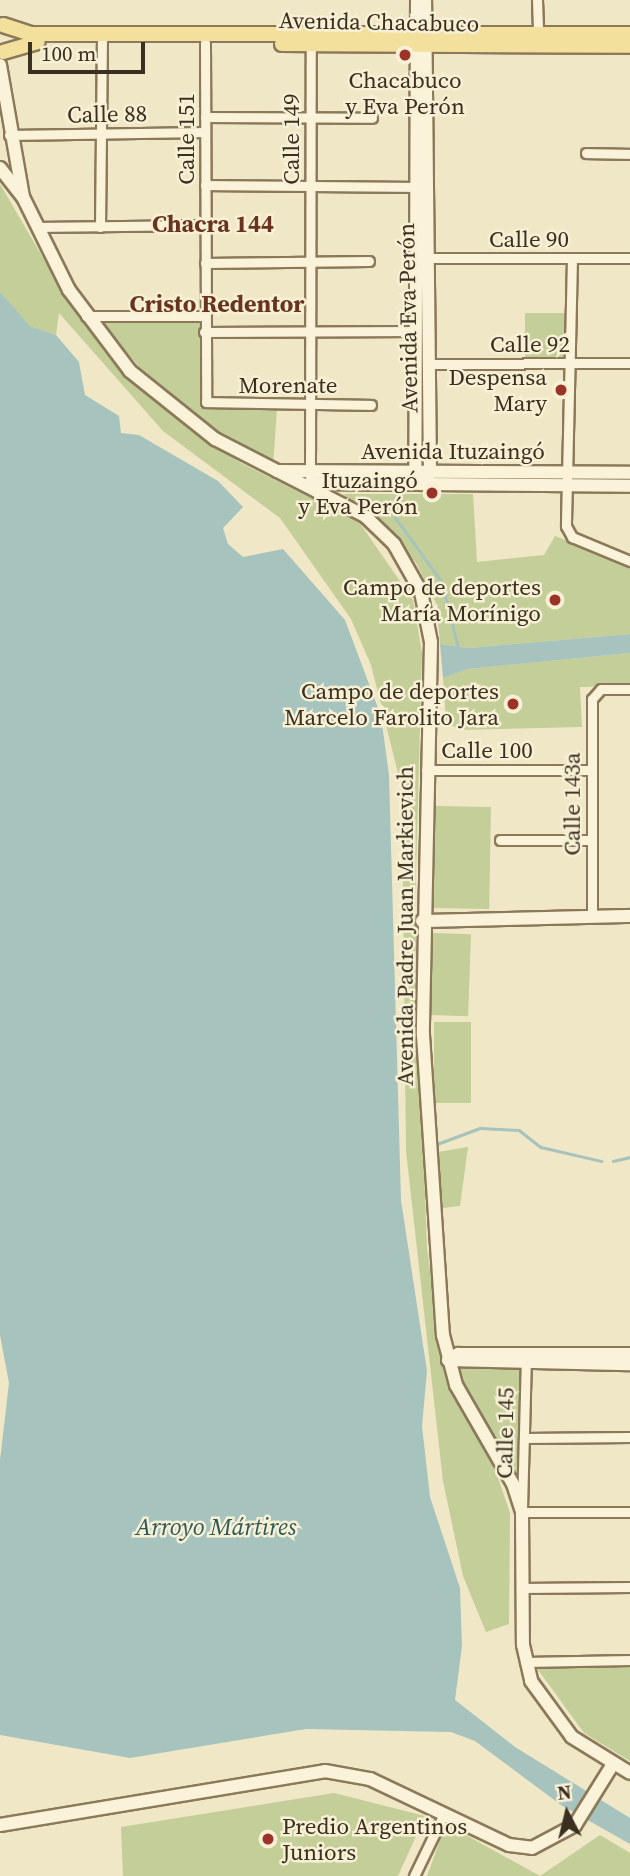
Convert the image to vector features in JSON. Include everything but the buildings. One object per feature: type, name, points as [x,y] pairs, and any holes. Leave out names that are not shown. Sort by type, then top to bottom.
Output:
[{"type":"main road","name":"Avenida Eva Perón","points":[[417,0],[421,40],[428,258],[430,472]]},
{"type":"main road","name":"Avenida Eva Perón","points":[[419,478],[416,187],[425,0]]},
{"type":"main road","name":"Avenida Chacabuco","points":[[1,23],[31,34],[630,46]]},
{"type":"main road","points":[[1,23],[1,60]]},
{"type":"main road","name":"Avenida Chacabuco","points":[[1,60],[31,42],[311,44],[538,34],[630,34]]},
{"type":"main road","name":"Avenida Padre Juan Markievich","points":[[1,60],[9,135],[23,197]]},
{"type":"main road","name":"Avenida Padre Juan Markievich","points":[[0,168],[23,197],[86,316],[130,371],[172,407],[275,471],[348,505],[383,532],[421,592],[431,642],[422,920],[427,1123],[448,1360],[522,1512],[521,1588],[525,1662],[556,1719],[613,1764],[630,1773]]},
{"type":"main road","name":"Avenida Ituzaingó","points":[[275,471],[565,486],[630,486]]},
{"type":"main road","name":"Avenida Ituzaingó","points":[[299,483],[419,478],[430,472],[630,473]]},
{"type":"main road","points":[[422,920],[630,916]]},
{"type":"main road","points":[[448,1360],[630,1354]]},
{"type":"main road","points":[[526,1359],[630,1364]]},
{"type":"main road","points":[[0,1825],[306,1771],[370,1779],[520,1848],[545,1845],[575,1825],[613,1764]]},
{"type":"street","points":[[537,0],[538,34]]},
{"type":"street","points":[[100,227],[102,42]]},
{"type":"street","name":"Calle 151","points":[[205,43],[206,402]]},
{"type":"street","name":"Calle 149","points":[[308,471],[311,44]]},
{"type":"street","points":[[205,117],[372,118]]},
{"type":"street","name":"Calle 88","points":[[9,135],[205,132]]},
{"type":"street","points":[[586,153],[630,154]]},
{"type":"street","points":[[205,186],[416,187]]},
{"type":"street","points":[[39,227],[205,225]]},
{"type":"street","name":"Calle 90","points":[[428,258],[630,258]]},
{"type":"street","points":[[572,258],[572,473],[565,486],[567,531],[630,561]]},
{"type":"street","points":[[205,263],[369,261]]},
{"type":"street","points":[[86,316],[204,316]]},
{"type":"street","points":[[204,332],[416,331]]},
{"type":"street","name":"Calle 92","points":[[430,364],[630,363]]},
{"type":"street","name":"Morenate","points":[[206,402],[371,405]]},
{"type":"street","points":[[308,471],[316,483]]},
{"type":"street","name":"Calle 143a","points":[[592,917],[590,770],[594,691],[630,689]]},
{"type":"street","name":"Calle 100","points":[[426,769],[590,770]]},
{"type":"street","points":[[500,840],[591,840]]},
{"type":"street","name":"Calle 145","points":[[522,1512],[526,1359]]},
{"type":"street","points":[[524,1438],[630,1437]]},
{"type":"street","points":[[522,1512],[630,1512]]},
{"type":"street","points":[[521,1588],[630,1587]]},
{"type":"street","points":[[525,1662],[630,1660]]},
{"type":"street","points":[[414,1876],[444,1814]]},
{"type":"green space","points":[[0,184],[70,304],[152,398],[241,463],[359,522],[413,600],[422,653],[415,912],[427,1248],[444,1371],[491,1457],[510,1513],[509,1624],[486,1632],[463,1576],[443,1481],[406,1151],[402,789],[371,665],[351,619],[280,518],[163,431],[59,313],[56,335],[30,326],[7,302],[0,292]]},
{"type":"green space","points":[[525,313],[570,313],[570,357],[525,357]]},
{"type":"green space","points":[[99,321],[202,321],[200,408],[277,409],[273,465],[210,431],[164,395]]},
{"type":"green space","points":[[343,494],[473,494],[477,562],[544,555],[555,536],[630,565],[630,634],[468,648],[440,644],[437,605],[416,563],[390,531]]},
{"type":"green space","name":"Campo de deportes Marcelo Farolito Jara","points":[[630,653],[630,686],[580,687],[582,727],[458,730],[446,720],[443,678],[468,669]]},
{"type":"green space","points":[[435,806],[491,807],[489,909],[433,908]]},
{"type":"green space","points":[[433,933],[471,934],[468,1016],[430,1015]]},
{"type":"green space","points":[[434,1022],[471,1022],[471,1103],[434,1103]]},
{"type":"green space","points":[[468,1147],[460,1206],[434,1209],[432,1153]]},
{"type":"green space","points":[[457,1367],[522,1368],[520,1495],[460,1382]]},
{"type":"green space","points":[[630,1666],[630,1761],[584,1733],[536,1667]]},
{"type":"green space","name":"Predio Argentinos Juniors","points":[[334,1793],[425,1816],[398,1876],[123,1876],[121,1827]]},
{"type":"green space","points":[[446,1824],[540,1876],[427,1876]]},
{"type":"green space","points":[[600,1835],[630,1853],[630,1876],[540,1876]]},
{"type":"water","name":"Arroyo Mártires","points":[[0,292],[30,326],[56,335],[79,362],[85,395],[119,416],[121,433],[139,435],[218,481],[243,507],[223,528],[228,544],[243,557],[283,549],[345,620],[381,716],[389,775],[401,1200],[427,1371],[422,1426],[430,1497],[460,1588],[462,1646],[455,1700],[515,1747],[630,1818],[630,1844],[561,1805],[475,1741],[451,1732],[306,1729],[130,1758],[0,1735],[0,1460],[9,1383],[0,1335]]},
{"type":"water","points":[[630,634],[630,653],[468,669],[443,678],[440,644],[468,648]]},
{"type":"waterway","points":[[395,517],[442,582],[459,650]]},
{"type":"waterway","points":[[437,1144],[480,1128],[519,1130],[541,1147],[601,1161]]},
{"type":"waterway","points":[[613,1161],[630,1157]]},
{"type":"place","name":"Chacabuco y Eva Perón","points":[[405,55]]},
{"type":"place","name":"Despensa Mary","points":[[561,390]]},
{"type":"place","name":"Ituzaingó y Eva Perón","points":[[432,493]]},
{"type":"place","name":"Campo de deportes María Morínigo","points":[[555,600]]},
{"type":"place","name":"Campo de deportes Marcelo Farolito Jara","points":[[513,704]]},
{"type":"place","name":"Predio Argentinos Juniors","points":[[268,1839]]},
{"type":"district","name":"Chacra 144","points":[[213,224]]},
{"type":"district","name":"Cristo Redentor","points":[[217,304]]}]
